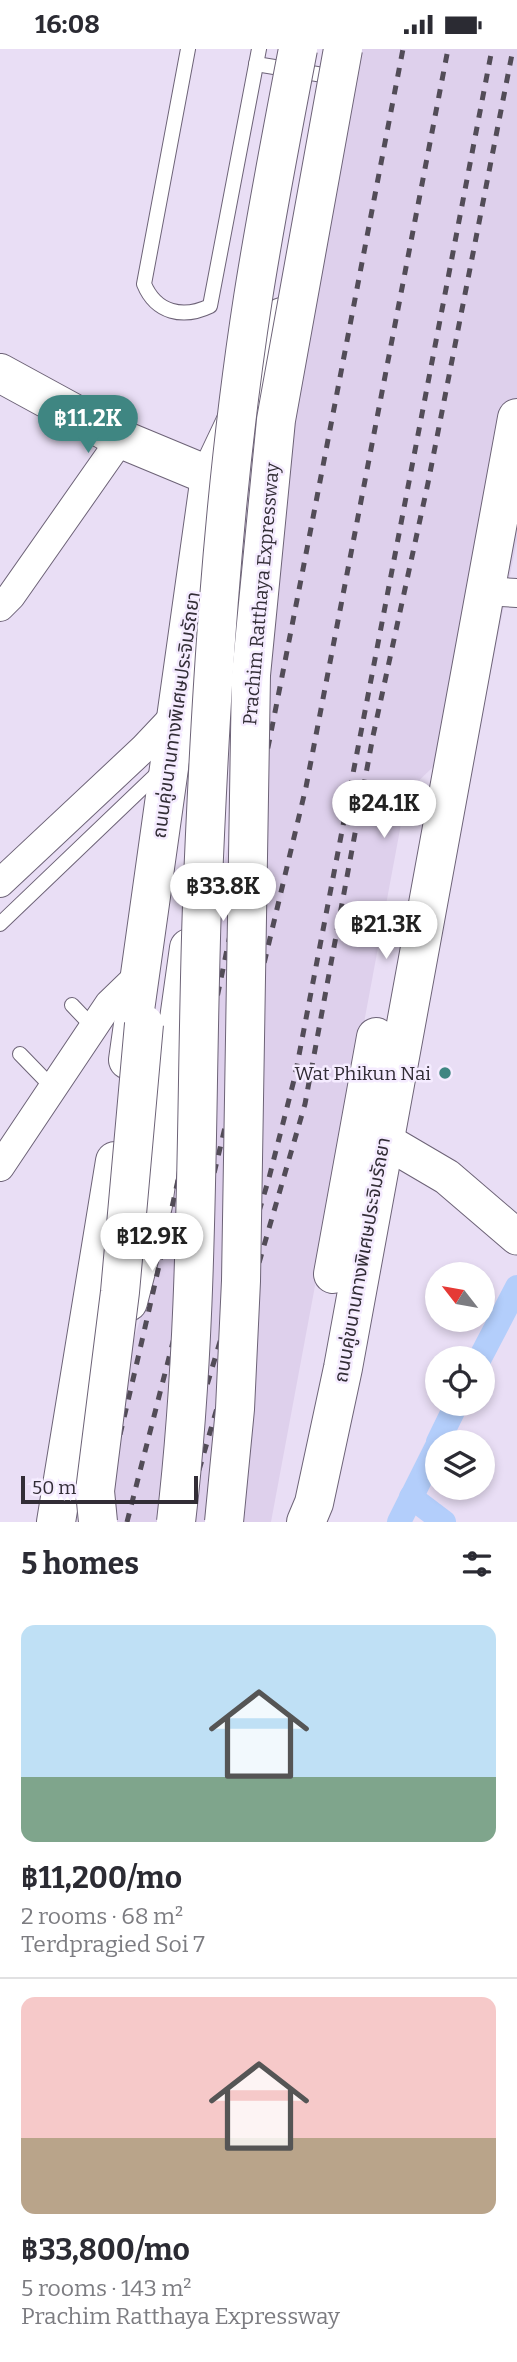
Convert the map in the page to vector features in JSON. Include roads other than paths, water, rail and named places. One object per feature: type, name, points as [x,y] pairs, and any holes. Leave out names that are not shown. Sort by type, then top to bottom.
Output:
[{"type":"main road","name":"ถนนคู่ขนานทางพิเศษประจิมรัถยา","points":[[56,1522],[110,1197],[138,976],[210,476],[238,416],[277,348],[323,55]]},
{"type":"main road","name":"Prachim Ratthaya Expressway","points":[[176,1522],[186,1432],[195,1228],[202,906],[223,557],[253,301],[323,55]]},
{"type":"main road","name":"Prachim Ratthaya Expressway","points":[[224,1522],[235,1409],[241,1281],[251,675],[276,420],[323,55]]},
{"type":"main road","points":[[65,1471],[107,1366],[143,1252],[153,1206],[187,959],[247,622],[277,348]]},
{"type":"main road","points":[[0,373],[121,439],[210,476]]},
{"type":"main road","name":"ถนนคู่ขนานทางพิเศษประจิมรัถยา","points":[[306,1522],[328,1441],[384,1140],[500,592],[494,532],[517,418]]},
{"type":"main road","points":[[289,1522],[302,1461],[350,1172],[416,828],[438,747],[472,582],[494,532]]},
{"type":"main road","points":[[144,1024],[172,870],[202,784],[233,712]]},
{"type":"main road","points":[[98,1522],[95,1491],[120,1292],[157,841]]},
{"type":"street","points":[[0,607],[11,596],[121,439]]},
{"type":"street","points":[[0,883],[144,749],[177,713]]},
{"type":"street","points":[[0,1167],[109,1004],[138,976]]},
{"type":"street","points":[[384,1140],[447,1177],[517,1236]]},
{"type":"lane","points":[[188,49],[144,284],[149,295],[162,309],[192,315],[210,306],[259,49]]},
{"type":"lane","points":[[256,64],[323,55]]},
{"type":"lane","points":[[0,924],[170,761]]},
{"type":"lane","points":[[72,1005],[93,1027]]},
{"type":"lane","points":[[20,1054],[52,1087]]},
{"type":"waterway","points":[[486,1346],[517,1287]]},
{"type":"waterway","points":[[444,1430],[451,1416]]},
{"type":"waterway","points":[[399,1522],[425,1470]]},
{"type":"waterway","points":[[411,1497],[444,1522]]},
{"type":"railway","points":[[99,1522],[222,972],[403,49]]},
{"type":"railway","points":[[127,1522],[187,1287],[306,787],[448,49]]},
{"type":"railway","points":[[166,1522],[269,1178],[295,1076],[492,49]]},
{"type":"railway","points":[[184,1522],[305,1104],[373,736],[428,483],[513,49]]},
{"type":"place","name":"Wat Phikun Nai","points":[[445,1073]]}]
